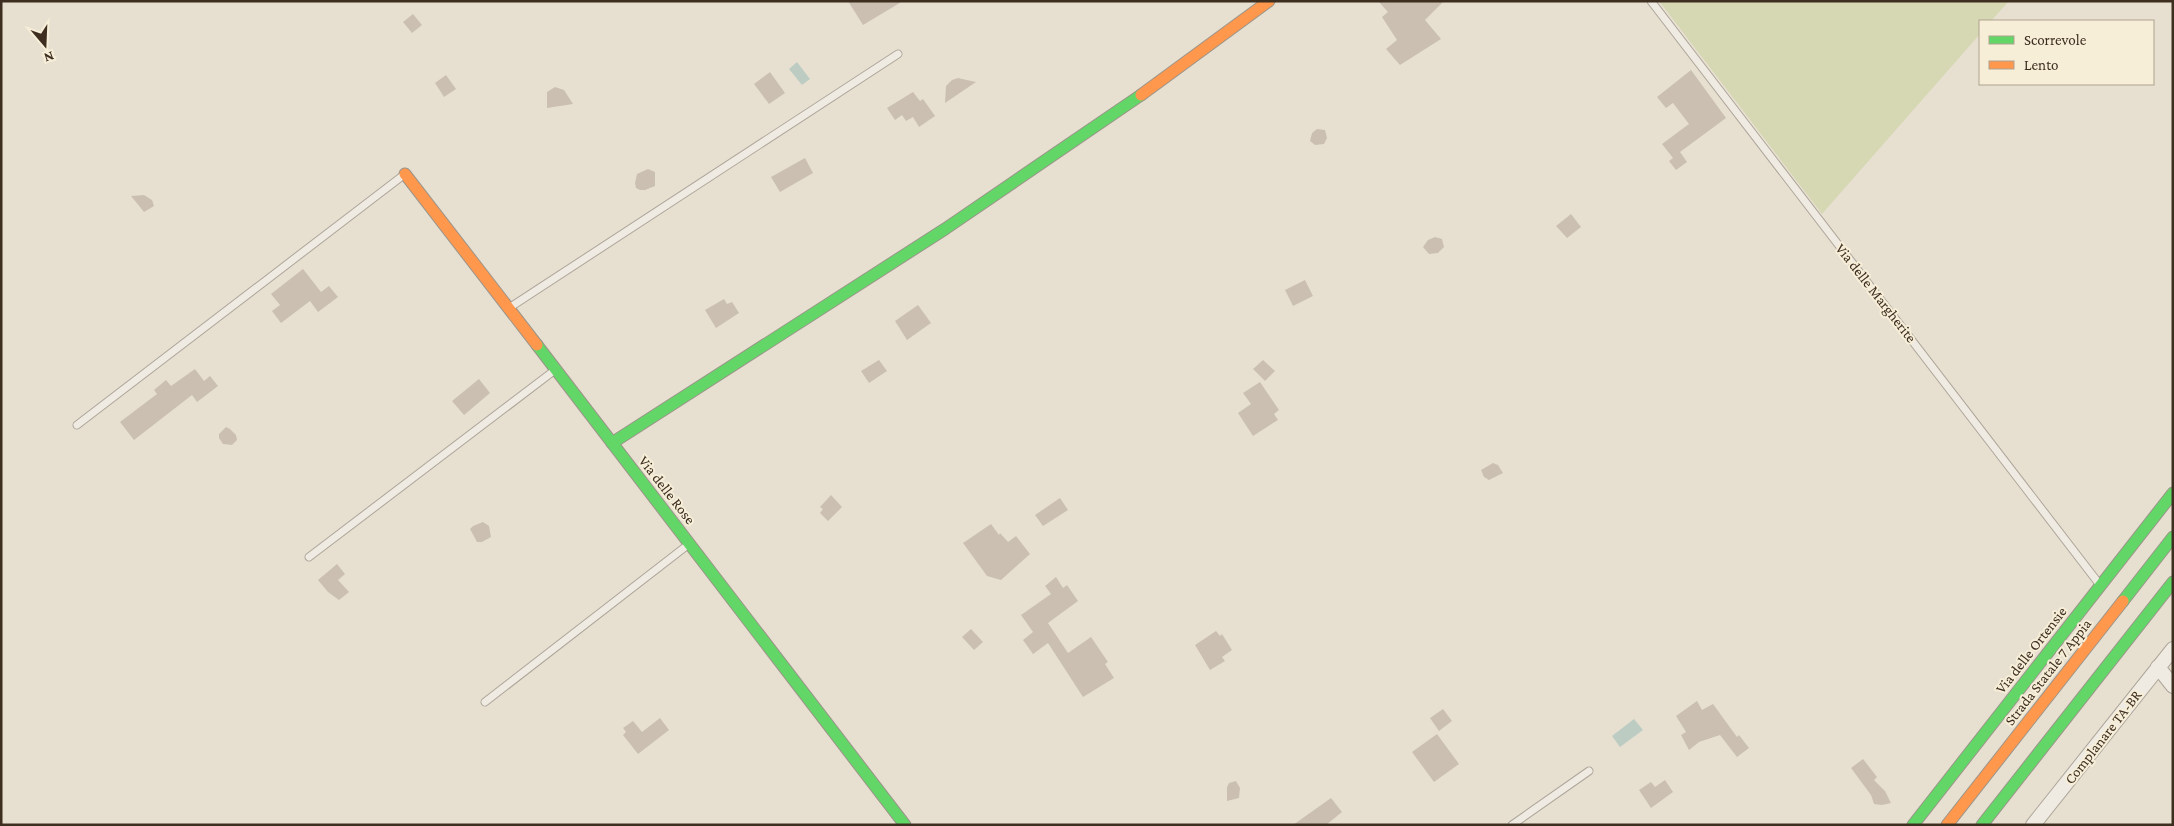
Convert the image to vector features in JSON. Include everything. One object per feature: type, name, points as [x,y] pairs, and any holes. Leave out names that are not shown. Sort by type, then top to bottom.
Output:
[{"type":"main road","points":[[612,443],[1090,132],[1208,48],[1269,1]]},
{"type":"main road","name":"Via delle Rose","points":[[405,174],[905,825]]},
{"type":"main road","name":"Via delle Ortensie","points":[[1913,825],[2173,493]]},
{"type":"main road","name":"Strada Statale 7 Appia","points":[[1947,825],[2173,537]]},
{"type":"main road","points":[[1982,825],[2173,582]]},
{"type":"street","name":"Complanare TA-BR","points":[[2033,825],[2173,649]]},
{"type":"street","points":[[2158,667],[2173,686]]},
{"type":"lane","name":"Via delle Margherite","points":[[1650,1],[2101,585]]},
{"type":"lane","points":[[508,308],[898,54]]},
{"type":"lane","points":[[76,425],[405,174]]},
{"type":"lane","points":[[308,557],[556,370]]},
{"type":"lane","points":[[484,702],[689,544]]},
{"type":"lane","points":[[1512,825],[1589,771]]},
{"type":"green space","points":[[1659,1],[2009,1],[1992,20],[1979,20],[1979,35],[1822,214]]},
{"type":"shaded area","points":[[797,62],[810,79],[802,85],[789,69]]},
{"type":"shaded area","points":[[1634,719],[1643,730],[1620,747],[1612,736]]},
{"type":"building","points":[[848,1],[903,1],[863,25]]},
{"type":"building","points":[[1378,1],[1444,1],[1425,20],[1441,39],[1400,65],[1386,49],[1397,40],[1382,17],[1388,12]]},
{"type":"building","points":[[413,14],[422,25],[412,33],[403,22]]},
{"type":"building","points":[[1691,70],[1726,118],[1680,152],[1687,162],[1676,170],[1669,161],[1673,158],[1662,144],[1689,124],[1673,103],[1666,108],[1657,97]]},
{"type":"building","points":[[770,72],[785,93],[769,104],[754,84]]},
{"type":"building","points":[[446,75],[456,89],[444,97],[435,83]]},
{"type":"building","points":[[958,78],[976,82],[945,103],[946,86],[952,80]]},
{"type":"building","points":[[555,87],[564,90],[573,104],[547,108],[547,92]]},
{"type":"building","points":[[913,92],[920,101],[923,99],[935,116],[919,127],[913,117],[906,121],[902,115],[895,120],[887,108]]},
{"type":"building","points":[[1317,129],[1325,130],[1327,138],[1324,144],[1315,145],[1310,141],[1312,133]]},
{"type":"building","points":[[805,158],[813,173],[780,192],[771,177]]},
{"type":"building","points":[[648,169],[655,172],[655,186],[645,190],[636,188],[637,174]]},
{"type":"building","points":[[144,195],[152,200],[154,206],[144,212],[131,196]]},
{"type":"building","points":[[1571,214],[1581,227],[1567,238],[1556,226]]},
{"type":"building","points":[[1435,237],[1442,239],[1444,247],[1438,253],[1429,254],[1423,247],[1428,240]]},
{"type":"building","points":[[303,269],[321,292],[329,286],[338,297],[318,312],[310,301],[281,323],[272,311],[280,305],[271,294]]},
{"type":"building","points":[[1305,280],[1313,296],[1293,306],[1285,290]]},
{"type":"building","points":[[724,299],[727,304],[732,302],[739,313],[716,328],[705,310]]},
{"type":"building","points":[[918,305],[931,323],[907,340],[895,321]]},
{"type":"building","points":[[879,360],[887,371],[869,383],[861,371]]},
{"type":"building","points":[[1263,360],[1275,371],[1265,381],[1253,369]]},
{"type":"building","points":[[195,369],[204,381],[210,376],[218,386],[197,402],[192,395],[134,440],[120,422],[157,394],[154,390],[166,380],[171,386]]},
{"type":"building","points":[[479,379],[490,393],[464,415],[452,401]]},
{"type":"building","points":[[1260,382],[1279,410],[1274,414],[1278,420],[1253,436],[1238,413],[1251,404],[1243,393]]},
{"type":"building","points":[[226,427],[236,435],[237,440],[232,445],[223,444],[219,438],[219,434]]},
{"type":"building","points":[[1493,463],[1498,465],[1503,473],[1489,480],[1484,477],[1481,470]]},
{"type":"building","points":[[831,495],[842,507],[828,521],[820,513],[823,509],[820,507]]},
{"type":"building","points":[[1060,498],[1068,510],[1043,526],[1035,515]]},
{"type":"building","points":[[483,522],[489,526],[491,537],[482,542],[477,542],[470,529]]},
{"type":"building","points":[[991,524],[999,535],[1000,533],[1008,542],[1016,536],[1030,554],[1001,580],[987,576],[963,543]]},
{"type":"building","points":[[337,564],[345,574],[338,580],[349,592],[339,600],[328,592],[318,580]]},
{"type":"building","points":[[1056,577],[1063,588],[1067,585],[1078,601],[1048,623],[1068,653],[1091,637],[1108,662],[1105,664],[1114,678],[1083,697],[1048,643],[1033,654],[1023,640],[1033,632],[1021,615],[1051,594],[1045,586]]},
{"type":"building","points":[[971,629],[983,642],[974,650],[962,637]]},
{"type":"building","points":[[1216,631],[1220,636],[1222,634],[1232,650],[1222,657],[1225,661],[1210,670],[1195,645]]},
{"type":"building","points":[[1697,701],[1702,710],[1713,704],[1737,737],[1739,735],[1749,748],[1737,757],[1720,735],[1699,742],[1689,750],[1681,735],[1686,732],[1676,716]]},
{"type":"building","points":[[1443,709],[1452,721],[1439,731],[1430,718]]},
{"type":"building","points":[[660,718],[669,730],[638,754],[623,735],[626,732],[623,728],[633,721],[642,732]]},
{"type":"building","points":[[1437,734],[1459,764],[1434,782],[1412,752]]},
{"type":"building","points":[[1863,759],[1877,777],[1874,780],[1885,791],[1891,803],[1874,804],[1871,795],[1851,768]]},
{"type":"building","points":[[1665,780],[1673,792],[1651,808],[1639,790],[1651,782],[1655,787]]},
{"type":"building","points":[[1236,781],[1240,788],[1239,798],[1227,801],[1227,787],[1229,783]]},
{"type":"building","points":[[1331,798],[1342,812],[1326,825],[1293,825]]},
{"type":"traffic: fast","points":[[612,443],[945,229],[1141,95]]},
{"type":"traffic: fast","points":[[537,345],[905,825]]},
{"type":"traffic: fast","points":[[1913,825],[2173,493]]},
{"type":"traffic: fast","points":[[2123,601],[2173,537]]},
{"type":"traffic: fast","points":[[1982,825],[2173,582]]},
{"type":"traffic: slow","points":[[1141,95],[1269,1]]},
{"type":"traffic: slow","points":[[405,174],[537,345]]},
{"type":"traffic: slow","points":[[1947,825],[2123,601]]}]
